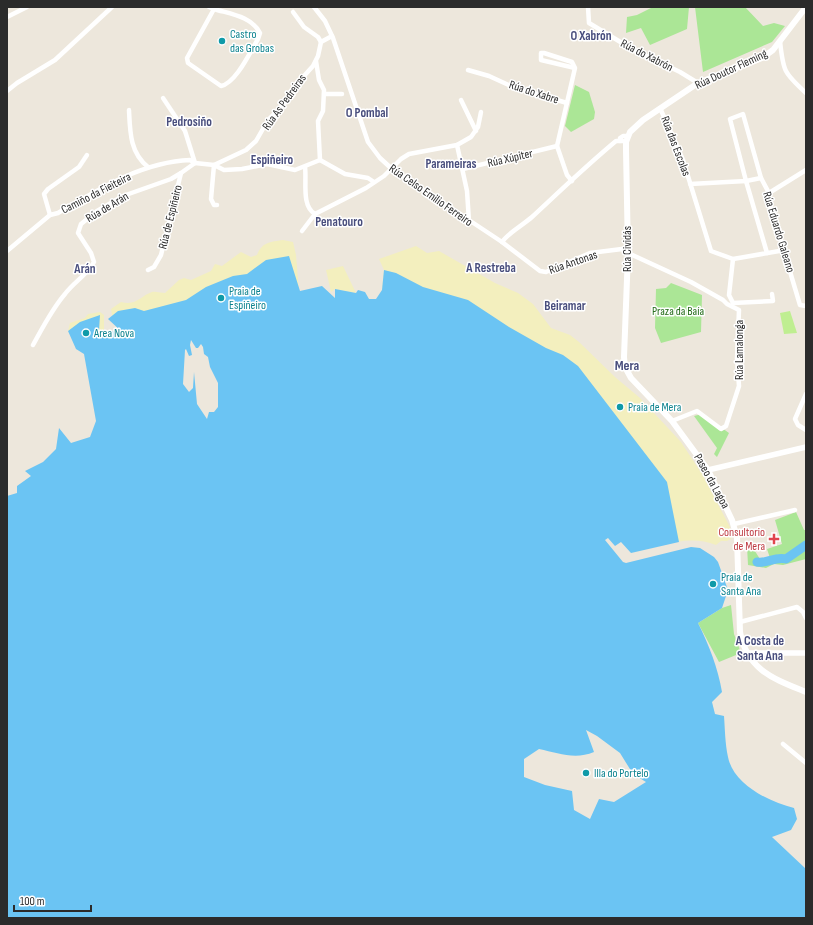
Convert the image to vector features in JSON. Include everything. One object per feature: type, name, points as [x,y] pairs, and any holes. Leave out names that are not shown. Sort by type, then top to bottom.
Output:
[{"type":"main road","name":"Rúa Doutor Fleming","points":[[625,140],[635,126],[698,83],[762,58],[780,42],[806,7]]},
{"type":"main road","name":"Rúa Cividás","points":[[624,357],[628,253],[625,140]]},
{"type":"main road","name":"Paseo da Lagoa","points":[[624,357],[625,366],[631,378],[672,421],[708,470],[734,524],[737,538],[742,642],[747,652]]},
{"type":"main road","points":[[747,652],[755,664],[767,675],[806,692]]},
{"type":"street","points":[[7,17],[27,7]]},
{"type":"street","points":[[7,91],[17,82],[55,60],[112,7]]},
{"type":"street","name":"Rúa Celso Emilio Ferreiro","points":[[314,7],[325,20],[332,36],[368,142],[380,158],[392,169],[502,242],[540,271]]},
{"type":"street","name":"Rúa do Xabrón","points":[[588,7],[589,23],[632,49],[680,72],[698,83]]},
{"type":"street","points":[[211,8],[248,20],[256,25],[260,33],[258,39],[228,85],[221,86],[188,63],[187,58],[211,8]]},
{"type":"street","points":[[293,12],[304,27],[318,37],[321,42],[332,36]]},
{"type":"street","name":"Rúa As Pedreiras","points":[[214,165],[246,150],[256,141],[268,120],[291,97],[295,86],[316,61],[321,42]]},
{"type":"street","points":[[780,42],[784,69],[790,78],[806,93]]},
{"type":"street","points":[[567,103],[575,68],[572,62],[544,53],[541,54],[541,60],[575,68]]},
{"type":"street","points":[[316,61],[324,94],[323,111],[318,121],[320,160]]},
{"type":"street","name":"Rúa do Xabre","points":[[468,70],[489,76],[513,87],[567,103],[557,146]]},
{"type":"street","points":[[324,94],[342,94]]},
{"type":"street","points":[[163,98],[185,131],[195,163],[214,165],[224,170],[242,169],[267,164],[295,170],[320,160]]},
{"type":"street","points":[[461,100],[476,131]]},
{"type":"street","name":"Rúa das Escolas","points":[[660,108],[683,160],[711,251],[733,259],[785,250]]},
{"type":"street","points":[[129,110],[132,144],[142,163],[148,167]]},
{"type":"street","points":[[302,231],[315,214],[347,199],[374,182],[392,169],[401,159],[410,154],[457,145],[472,137],[478,127],[481,112]]},
{"type":"street","name":"Rúa Eduardo Galeano","points":[[767,253],[730,119],[743,114],[761,178],[769,193],[768,198],[785,250],[800,305],[806,306]]},
{"type":"street","name":"Rúa Doutor Fleming","points":[[502,242],[505,237],[517,230],[616,140],[625,140]]},
{"type":"street","points":[[457,145],[470,207],[470,221]]},
{"type":"street","points":[[557,146],[567,175],[572,181]]},
{"type":"street","name":"Rúa Xúpiter","points":[[463,169],[557,146]]},
{"type":"street","points":[[50,215],[44,194],[48,189],[79,167],[87,155]]},
{"type":"street","name":"Camiño da Fieiteira","points":[[7,251],[50,215],[58,213],[118,179],[148,167],[182,160],[190,160],[195,163]]},
{"type":"street","points":[[320,160],[346,174],[368,178],[374,182]]},
{"type":"street","name":"Rúa de Espiñeiro","points":[[148,270],[154,267],[161,255],[181,173],[195,163]]},
{"type":"street","points":[[214,165],[211,199],[214,205],[217,205]]},
{"type":"street","points":[[305,167],[307,203],[310,210],[315,214]]},
{"type":"street","points":[[769,193],[806,170]]},
{"type":"street","name":"Rúa de Arán","points":[[33,345],[56,304],[65,293],[91,268],[94,262],[91,252],[78,233],[80,224],[96,211],[122,196],[171,179],[181,173]]},
{"type":"street","name":"Rúa Eduardo Galeano","points":[[746,181],[761,178]]},
{"type":"street","name":"Rúa das Escolas","points":[[690,184],[746,181]]},
{"type":"street","name":"Rúa Antonas","points":[[540,271],[546,272],[590,253],[622,249],[628,253]]},
{"type":"street","name":"Rúa Lamalonga","points":[[628,253],[680,278],[739,310],[737,358],[739,386],[724,428],[721,429],[696,411],[672,421]]},
{"type":"street","points":[[733,259],[729,295],[733,303],[773,301],[772,294]]},
{"type":"street","points":[[806,394],[795,419],[798,425],[806,430]]},
{"type":"street","points":[[708,470],[806,448]]},
{"type":"street","points":[[734,524],[795,510]]},
{"type":"street","points":[[740,622],[797,607],[804,612],[806,618]]},
{"type":"street","points":[[747,652],[806,653]]},
{"type":"street","points":[[783,744],[806,763]]},
{"type":"green space","points":[[653,7],[689,7],[687,29],[650,45],[641,28],[626,33],[627,17],[637,15]]},
{"type":"green space","points":[[695,7],[745,7],[763,26],[774,23],[785,26],[772,42],[703,72]]},
{"type":"green space","points":[[575,85],[589,92],[595,112],[594,119],[571,132],[565,126]]},
{"type":"green space","name":"Praza da Baía","points":[[671,283],[702,295],[701,332],[661,343],[655,328],[656,289],[666,288]]},
{"type":"green space","points":[[790,311],[797,333],[784,334],[780,313]]},
{"type":"green space","points":[[702,414],[729,433],[717,457],[714,454],[717,448],[694,416]]},
{"type":"green space","points":[[796,512],[804,530],[806,530],[806,542],[802,548],[806,547],[806,559],[783,565],[774,564],[766,568],[748,565],[747,546],[751,545],[760,559],[770,558],[767,549],[782,544],[775,520]]},
{"type":"green space","points":[[731,605],[734,634],[741,653],[719,662],[698,623],[722,608]]},
{"type":"sand","name":"Praia de Espiñeiro","points":[[283,240],[293,242],[296,255],[299,291],[117,325],[113,321],[111,309],[121,302],[135,302],[152,292],[165,293],[179,280],[184,278],[191,280],[211,271],[215,264],[222,266],[241,252],[251,257],[257,255],[261,247],[267,243]]},
{"type":"sand","points":[[416,246],[427,253],[439,251],[495,283],[518,293],[533,304],[551,328],[570,335],[579,342],[615,377],[640,398],[681,442],[702,474],[730,527],[731,539],[721,541],[716,545],[696,541],[675,542],[634,552],[382,290],[384,270],[379,259]]},
{"type":"sand","points":[[343,266],[356,293],[335,289],[331,292],[326,270]]},
{"type":"sand","name":"Area Nova","points":[[100,312],[104,315],[104,343],[68,331],[70,323],[85,318],[88,314]]},
{"type":"water","points":[[289,256],[300,291],[322,286],[335,298],[335,289],[356,293],[358,290],[365,292],[369,299],[376,299],[382,290],[384,270],[396,273],[423,287],[468,300],[509,327],[546,348],[563,355],[578,366],[667,482],[679,542],[631,553],[621,542],[615,546],[608,538],[605,540],[623,562],[626,563],[691,547],[700,548],[714,557],[718,562],[728,590],[722,608],[698,623],[713,657],[722,692],[712,702],[715,714],[724,716],[728,757],[731,767],[737,776],[744,783],[763,796],[794,808],[797,819],[791,830],[772,837],[806,869],[806,918],[7,918],[7,496],[17,493],[17,486],[31,476],[25,471],[43,462],[56,449],[59,428],[71,443],[90,437],[96,421],[84,354],[76,349],[68,331],[80,322],[100,315],[99,331],[107,335],[109,331],[122,332],[108,319],[118,311],[135,308],[144,311],[186,300],[206,287],[233,276],[247,274],[266,260]],"holes":[[[191,340],[196,348],[198,348],[201,344],[203,347],[204,354],[208,357],[210,367],[218,383],[218,407],[214,412],[209,412],[207,419],[197,404],[194,372],[193,388],[189,392],[183,384],[185,350],[186,349],[189,356],[192,355],[190,345]],[[586,730],[620,753],[633,774],[646,782],[614,802],[599,799],[590,819],[574,810],[572,791],[545,785],[524,777],[524,759],[539,749],[573,756],[594,752]]]},
{"type":"waterway","points":[[757,562],[764,562],[778,558],[786,559],[806,545]]},
{"type":"place","name":"Castro das Grobas","points":[[222,41]]},
{"type":"place","name":"Praia de Espiñeiro","points":[[221,298]]},
{"type":"place","name":"Area Nova","points":[[86,333]]},
{"type":"place","name":"Praia de Mera","points":[[620,407]]},
{"type":"place","name":"Consultorio de Mera","points":[[774,539]]},
{"type":"place","name":"Praia de Santa Ana","points":[[713,584]]},
{"type":"place","name":"Illa do Portelo","points":[[586,773]]},
{"type":"district","name":"O Xabrón","points":[[591,35]]},
{"type":"district","name":"O Pombal","points":[[367,112]]},
{"type":"district","name":"Pedrosiño","points":[[189,121]]},
{"type":"district","name":"Espiñeiro","points":[[272,159]]},
{"type":"district","name":"Parameiras","points":[[451,163]]},
{"type":"district","name":"Penatouro","points":[[339,221]]},
{"type":"district","name":"A Restreba","points":[[491,267]]},
{"type":"district","name":"Arán","points":[[85,268]]},
{"type":"district","name":"Beiramar","points":[[565,305]]},
{"type":"district","name":"Mera","points":[[627,365]]},
{"type":"district","name":"A Costa de Santa Ana","points":[[760,648]]}]
